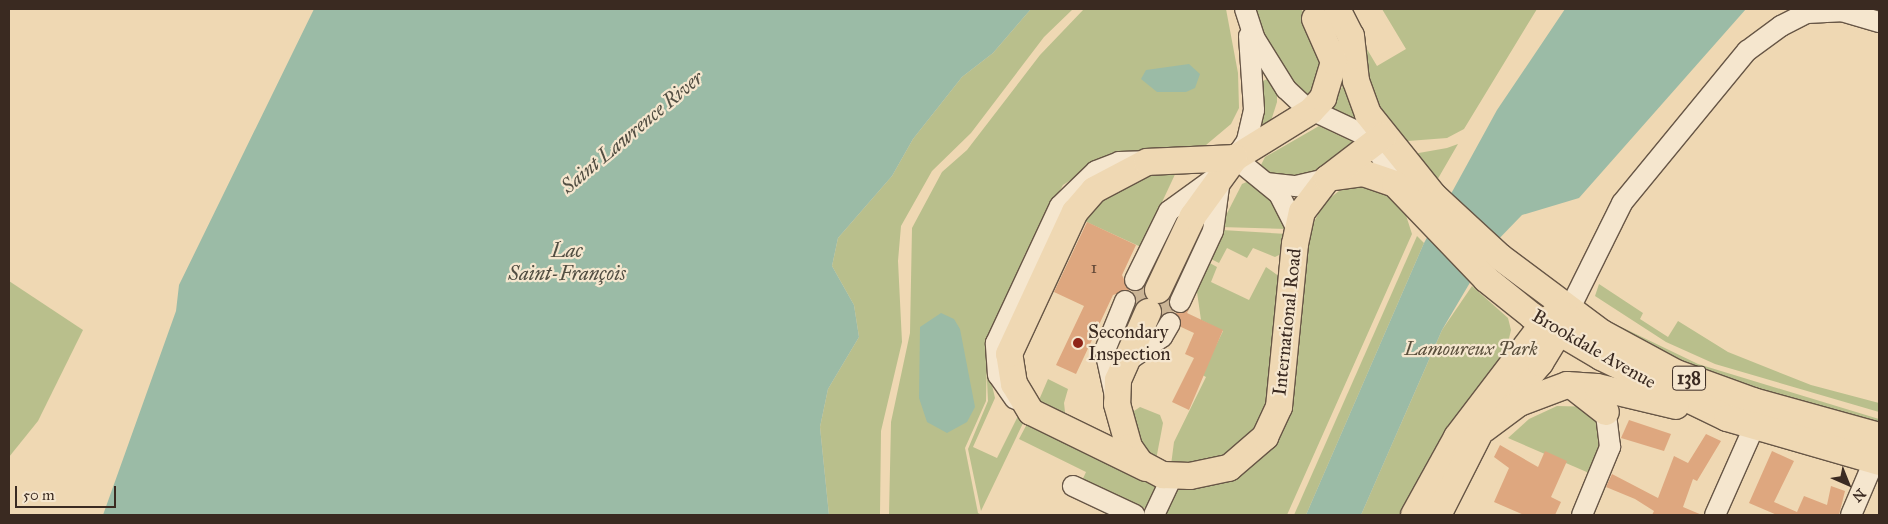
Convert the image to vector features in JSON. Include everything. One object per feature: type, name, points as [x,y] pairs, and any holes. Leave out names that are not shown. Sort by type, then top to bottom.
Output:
[{"type":"main road","points":[[1162,474],[1129,447],[1122,376],[1153,301],[1193,216],[1226,172],[1311,111],[1323,98],[1334,71],[1325,13]]},
{"type":"main road","points":[[1325,13],[1351,36],[1364,103],[1378,140],[1429,205]]},
{"type":"main road","name":"International Road","points":[[1162,474],[1228,468],[1256,447],[1273,422],[1282,393],[1297,229],[1307,204],[1326,179],[1378,140]]},
{"type":"main road","points":[[1162,474],[1031,412],[1014,384],[1009,354],[1075,212],[1106,180],[1158,161],[1226,172]]},
{"type":"main road","points":[[1326,179],[1372,174],[1390,181],[1407,195],[1429,205]]},
{"type":"main road","name":"Brookdale Avenue","points":[[1429,205],[1493,268],[1558,322],[1727,418],[1877,462]]},
{"type":"main road","points":[[1438,515],[1460,465],[1558,322]]},
{"type":"main road","points":[[1414,515],[1457,436],[1558,322]]},
{"type":"main road","name":"Brookdale Avenue","points":[[1558,322],[1632,350],[1694,380],[1879,436]]},
{"type":"main road","points":[[1484,429],[1520,403],[1568,385],[1597,387],[1727,418]]},
{"type":"main road","points":[[1568,385],[1592,397],[1606,412]]},
{"type":"street","points":[[1558,322],[1622,203],[1747,51],[1781,26],[1807,13],[1841,11],[1879,22]]},
{"type":"street","points":[[1246,15],[1277,77],[1311,111],[1378,140],[1407,195]]},
{"type":"street","points":[[1153,301],[1194,193],[1226,172],[1247,141],[1254,110],[1246,15]]},
{"type":"street","points":[[1031,412],[1000,378],[996,351],[999,333],[1060,206],[1096,171],[1130,161],[1158,161]]},
{"type":"street","points":[[1226,172],[1266,183],[1296,186],[1326,179]]},
{"type":"street","points":[[1266,183],[1284,200],[1297,229]]},
{"type":"street","points":[[1582,515],[1610,446],[1606,412]]},
{"type":"street","points":[[1715,515],[1754,427]]},
{"type":"street","points":[[1850,515],[1877,462]]},
{"type":"street","points":[[1154,515],[1162,474]]},
{"type":"street","points":[[1073,486],[1135,515]]},
{"type":"green space","points":[[1031,9],[1073,9],[1044,37],[971,133],[932,171],[901,226],[898,261],[902,342],[881,431],[880,515],[829,515],[820,427],[828,389],[859,337],[854,305],[832,266],[838,238],[892,176],[913,139],[962,77],[993,53]]},
{"type":"green space","points":[[1084,9],[1226,9],[1238,73],[1239,108],[1231,124],[1206,145],[1107,156],[1063,185],[1025,254],[987,344],[986,401],[965,448],[978,513],[982,515],[889,515],[891,422],[910,333],[912,228],[942,172],[967,150],[1040,55]]},
{"type":"green space","points":[[1255,9],[1301,9],[1309,20],[1323,65],[1307,102],[1268,50]]},
{"type":"green space","points":[[1382,9],[1537,9],[1464,129],[1447,138],[1408,141],[1398,139],[1378,115],[1355,29],[1377,66],[1406,49]]},
{"type":"green space","points":[[1269,78],[1277,91],[1277,102],[1271,121],[1259,130],[1259,83]]},
{"type":"green space","points":[[1344,83],[1362,123],[1330,111]]},
{"type":"green space","points":[[1319,126],[1355,143],[1317,174],[1278,181],[1260,167],[1265,157]]},
{"type":"green space","points":[[1458,144],[1436,182],[1413,154],[1447,148]]},
{"type":"green space","points":[[1178,168],[1141,247],[1080,219],[1118,179]]},
{"type":"green space","points":[[1251,180],[1272,195],[1287,229],[1220,227],[1242,184]]},
{"type":"green space","points":[[1361,185],[1377,187],[1403,206],[1412,234],[1287,515],[1162,515],[1176,490],[1250,467],[1266,452],[1305,238],[1325,202],[1339,191]]},
{"type":"green space","points":[[1222,230],[1287,234],[1285,252],[1275,257],[1253,248],[1247,258],[1227,248],[1219,263],[1209,258]]},
{"type":"green space","points":[[1417,236],[1424,243],[1306,515],[1294,515]]},
{"type":"green space","points":[[1208,262],[1217,267],[1211,282],[1249,300],[1266,267],[1280,277],[1273,389],[1260,427],[1217,462],[1171,465],[1174,442],[1206,377],[1197,372],[1207,364],[1223,331],[1201,320],[1196,285]]},
{"type":"green space","points":[[9,281],[83,330],[38,421],[9,457]]},
{"type":"green space","points":[[1599,284],[1643,313],[1640,319],[1668,337],[1678,321],[1728,352],[1811,385],[1879,403],[1879,412],[1715,364],[1666,342],[1595,296]]},
{"type":"green space","name":"Lamoureux Park","points":[[1472,286],[1508,318],[1511,330],[1506,351],[1405,515],[1361,515],[1442,330]]},
{"type":"green space","points":[[1613,323],[1698,364],[1879,419],[1879,427],[1770,396],[1675,360],[1611,326]]},
{"type":"green space","points":[[986,359],[995,398],[973,447],[997,458],[1018,416],[1025,419],[981,511],[968,449],[988,401]]},
{"type":"green space","points":[[1048,379],[1068,389],[1064,403],[1066,421],[1043,409],[1039,400]]},
{"type":"green space","points":[[1557,406],[1597,407],[1605,426],[1596,476],[1508,438],[1529,419]]},
{"type":"green space","points":[[1140,407],[1160,415],[1163,423],[1156,460],[1140,451],[1131,413]]},
{"type":"green space","points":[[1028,422],[1158,486],[1147,507],[1140,509],[1081,483],[1086,472],[1019,439]]},
{"type":"water","name":"Lac Saint-François","points":[[314,9],[1031,9],[993,53],[962,77],[913,139],[892,176],[838,238],[832,266],[854,305],[859,337],[828,389],[820,427],[829,515],[103,515],[176,311],[179,285]]},
{"type":"water","points":[[1565,9],[1746,9],[1579,198],[1522,215],[1491,247],[1442,330],[1361,515],[1306,515],[1424,243],[1497,110]]},
{"type":"water","points":[[1189,64],[1200,74],[1195,88],[1186,92],[1157,92],[1141,79],[1146,70]]},
{"type":"water","points":[[941,313],[954,319],[960,329],[975,407],[967,422],[947,433],[927,422],[919,398],[920,327]]},
{"type":"building","points":[[1087,222],[1136,245],[1122,275],[1129,290],[1113,295],[1076,374],[1056,365],[1084,306],[1054,292]]},
{"type":"building","points":[[1189,309],[1187,313],[1223,330],[1189,410],[1172,402],[1194,358],[1185,354],[1194,333],[1181,327],[1176,313]]},
{"type":"building","points":[[1629,420],[1671,434],[1664,451],[1621,438]]},
{"type":"building","points":[[1706,434],[1721,441],[1697,481],[1693,479],[1683,507],[1702,515],[1652,515],[1654,511],[1635,499],[1606,487],[1612,474],[1658,498],[1674,456],[1688,463]]},
{"type":"building","points":[[1500,445],[1538,467],[1545,451],[1567,461],[1551,497],[1561,502],[1555,515],[1524,515],[1494,502],[1509,468],[1494,457]]},
{"type":"building","points":[[1772,451],[1794,461],[1774,502],[1797,512],[1804,496],[1827,505],[1831,486],[1845,491],[1839,515],[1777,515],[1749,503]]},
{"type":"tunnel","points":[[1136,306],[1146,286]]},
{"type":"tunnel","points":[[1159,317],[1169,297]]},
{"type":"place","name":"Secondary Inspection","points":[[1078,343]]},
{"type":"water label","name":"Saint Lawrence River","points":[[632,132]]}]
